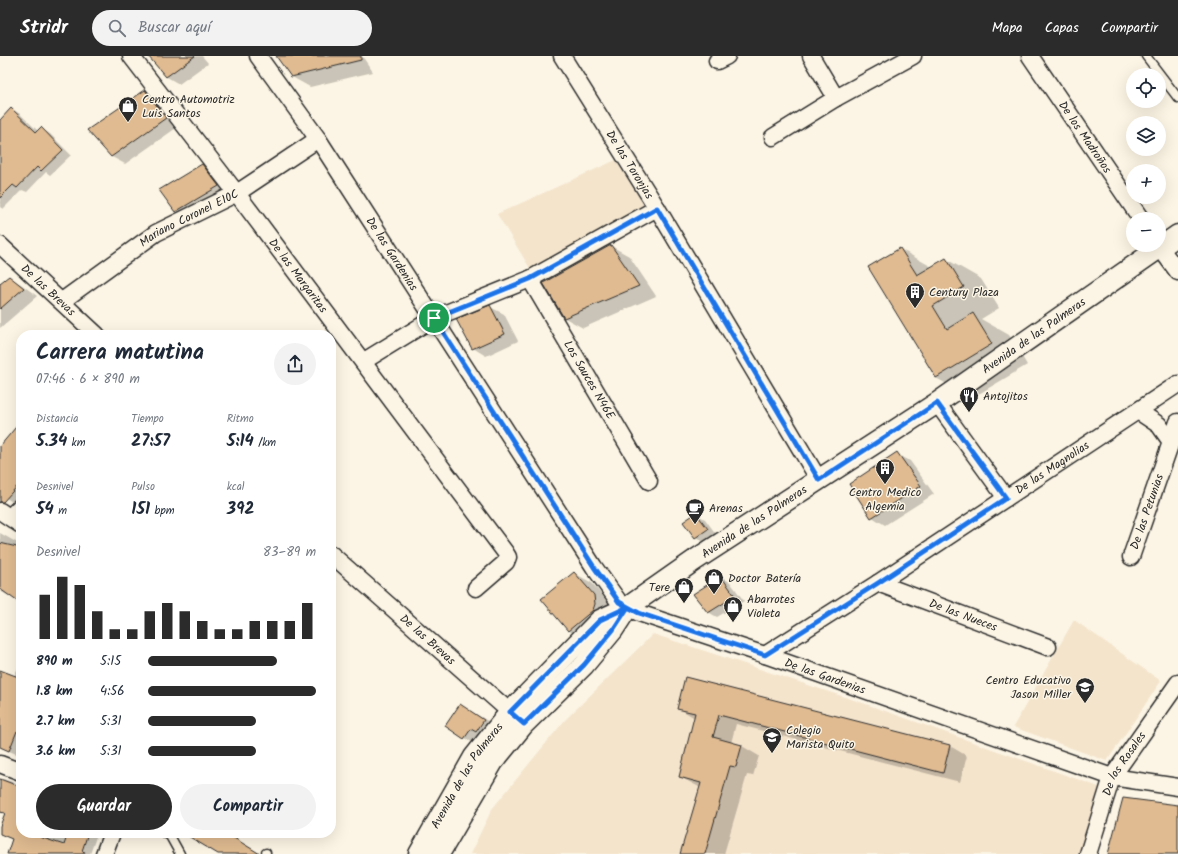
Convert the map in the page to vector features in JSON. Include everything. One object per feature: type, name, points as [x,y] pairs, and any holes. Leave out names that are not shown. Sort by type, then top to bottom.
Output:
[{"type":"street","name":"De las Margaritas","points":[[131,56],[364,361],[508,557],[506,562],[476,588]]},
{"type":"street","name":"De las Gardenias","points":[[258,56],[318,139],[594,567],[619,602],[639,613],[765,655],[1112,777],[1178,787]]},
{"type":"street","name":"De las Toronjas","points":[[562,56],[657,208],[819,480]]},
{"type":"street","points":[[811,56],[836,98]]},
{"type":"street","points":[[773,137],[836,98],[913,56]]},
{"type":"street","name":"De los Madroños","points":[[1030,56],[1136,212]]},
{"type":"street","name":"Mariano Coronel E10C","points":[[62,301],[156,233],[237,193],[318,139]]},
{"type":"street","points":[[364,361],[434,318],[530,279],[657,208]]},
{"type":"street","name":"Avenida de las Palmeras","points":[[1166,243],[1178,235]]},
{"type":"street","name":"De las Brevas","points":[[0,245],[92,330]]},
{"type":"street","name":"Avenida de las Palmeras","points":[[419,854],[474,757],[517,718],[600,620],[628,607],[695,560],[937,403],[1152,252]]},
{"type":"street","points":[[1163,252],[1178,272]]},
{"type":"street","name":"Los Sauces N46E","points":[[530,279],[649,481]]},
{"type":"street","name":"De las Magnolias","points":[[765,655],[878,583],[1178,384]]},
{"type":"street","points":[[937,403],[1006,498]]},
{"type":"street","points":[[1138,411],[1159,425],[1171,442]]},
{"type":"street","name":"De las Petunias","points":[[1131,557],[1178,422]]},
{"type":"street","name":"De las Brevas","points":[[336,558],[517,718]]},
{"type":"street","name":"De las Nueces","points":[[878,583],[1048,647]]},
{"type":"street","name":"De los Rosales","points":[[1088,854],[1112,777],[1178,683]]},
{"type":"street","name":"Avenida de las Palmeras","points":[[439,854],[517,718]]},
{"type":"street","points":[[0,764],[16,770]]},
{"type":"street","points":[[104,854],[110,838]]},
{"type":"lane","points":[[1146,56],[1178,98]]},
{"type":"lane","points":[[171,838],[180,854]]},
{"type":"shaded area","points":[[616,160],[645,207],[531,270],[497,214]]},
{"type":"shaded area","name":"Centro Educativo Jason Miller","points":[[1074,620],[1161,681],[1107,761],[1013,727]]},
{"type":"shaded area","name":"Colegio Marista Quito","points":[[653,634],[860,702],[1102,788],[1081,854],[470,854],[492,809],[565,720]]},
{"type":"building","points":[[148,56],[195,56],[166,77]]},
{"type":"building","points":[[276,56],[361,56],[361,60],[291,77]]},
{"type":"building","name":"Centro Automotriz Luis Santos","points":[[145,90],[166,118],[111,157],[87,130]]},
{"type":"building","points":[[11,108],[36,132],[41,127],[63,150],[41,171],[37,167],[17,188],[13,185],[0,198],[0,120]]},
{"type":"building","points":[[202,164],[219,186],[175,212],[159,190]]},
{"type":"building","points":[[611,245],[639,286],[564,318],[543,283]]},
{"type":"building","name":"Century Plaza","points":[[900,248],[917,275],[946,258],[964,287],[933,306],[947,329],[973,313],[992,344],[936,378],[868,267]]},
{"type":"building","points":[[9,276],[24,288],[0,309],[0,283]]},
{"type":"building","points":[[490,305],[505,334],[472,349],[456,319]]},
{"type":"building","points":[[16,427],[16,488],[3,502],[0,502],[0,446]]},
{"type":"building","name":"Centro Medico Algemia","points":[[897,452],[921,486],[871,518],[849,484]]},
{"type":"building","name":"Arenas","points":[[696,513],[708,529],[695,538],[683,522]]},
{"type":"building","points":[[0,543],[16,547],[16,600],[0,589]]},
{"type":"building","points":[[574,572],[594,595],[595,604],[593,610],[568,631],[541,599]]},
{"type":"building","name":"Doctor Batería","points":[[721,576],[735,596],[708,613],[693,594]]},
{"type":"building","points":[[0,670],[16,676],[16,734],[9,751],[0,747]]},
{"type":"building","points":[[685,677],[950,745],[943,773],[719,715],[713,737],[742,745],[736,767],[730,766],[705,854],[680,854],[701,783],[679,777],[695,713],[677,709]]},
{"type":"building","points":[[460,704],[484,720],[476,732],[471,729],[464,739],[445,726]]},
{"type":"building","points":[[0,779],[16,785],[16,838],[43,838],[64,845],[66,838],[86,838],[82,851],[85,852],[84,854],[7,854],[12,839],[0,834],[0,826],[5,813],[0,812]]},
{"type":"building","points":[[1123,798],[1178,805],[1178,854],[1108,854]]},
{"type":"building","points":[[191,838],[234,838],[260,854],[218,854]]},
{"type":"place","name":"Centro Automotriz Luis Santos","points":[[128,123]]},
{"type":"place","name":"Century Plaza","points":[[915,309]]},
{"type":"place","name":"Antojitos","points":[[969,413]]},
{"type":"place","name":"Centro Medico Algemia","points":[[885,485]]},
{"type":"place","name":"Arenas","points":[[695,525]]},
{"type":"place","name":"Doctor Batería","points":[[714,595]]},
{"type":"place","name":"Tere","points":[[684,604]]},
{"type":"place","name":"Abarrotes Violeta","points":[[733,623]]},
{"type":"place","name":"Centro Educativo Jason Miller","points":[[1085,704]]},
{"type":"place","name":"Colegio Marista Quito","points":[[772,754]]},
{"type":"route","points":[[434,318],[530,279],[657,208],[819,480],[937,403],[1006,498],[878,583],[765,655],[639,613],[628,607],[600,620],[510,712],[524,724],[584,665],[613,630],[628,607],[619,602],[594,567],[434,318]]}]
